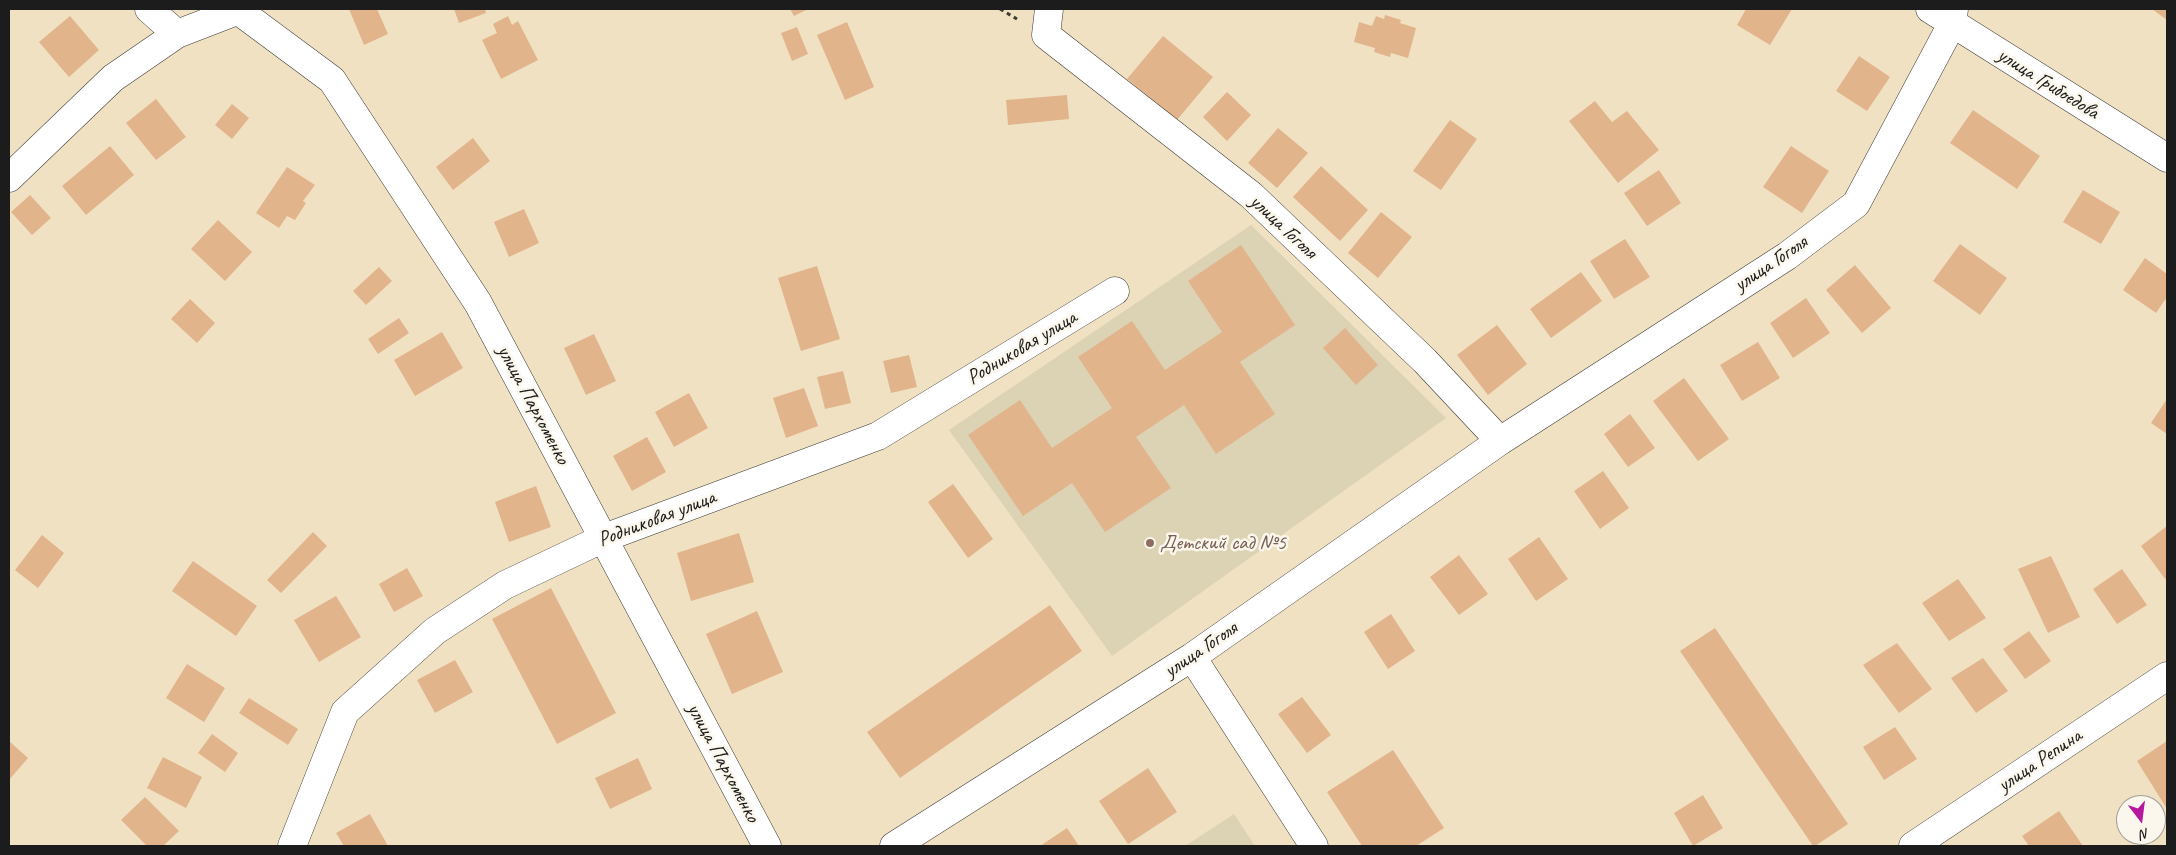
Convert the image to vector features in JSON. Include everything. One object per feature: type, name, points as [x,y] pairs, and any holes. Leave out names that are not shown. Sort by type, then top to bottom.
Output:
[{"type":"street","points":[[149,9],[177,34]]},
{"type":"street","name":"улица Гоголя","points":[[1049,9],[1046,35],[1251,195],[1425,361],[1500,441]]},
{"type":"street","points":[[9,178],[113,78],[177,34],[240,10]]},
{"type":"street","name":"улица Пархоменко","points":[[240,10],[332,80],[478,303],[767,846]]},
{"type":"street","name":"улица Гоголя","points":[[894,846],[1192,657],[1500,441],[1787,256],[1856,204],[1946,14]]},
{"type":"street","name":"улица Грибоедова","points":[[1946,14],[2167,158]]},
{"type":"street","name":"Родниковая улица","points":[[292,846],[345,712],[434,631],[505,585],[604,538],[878,436],[1115,291]]},
{"type":"street","points":[[1192,657],[1314,846]]},
{"type":"street","name":"улица Репина","points":[[1913,846],[2167,676]]},
{"type":"shaded area","name":"Детский сад №5","points":[[1251,225],[1446,418],[1112,656],[949,430]]},
{"type":"shaded area","points":[[1234,814],[1255,846],[1185,846]]},
{"type":"building","points":[[349,9],[377,9],[388,34],[364,45]]},
{"type":"building","points":[[454,9],[485,9],[486,13],[459,23]]},
{"type":"building","points":[[790,9],[808,9],[794,16]]},
{"type":"building","points":[[1746,9],[1792,9],[1770,45],[1737,25]]},
{"type":"building","points":[[2152,9],[2167,9],[2167,20]]},
{"type":"building","points":[[1385,15],[1401,20],[1400,23],[1416,28],[1408,58],[1391,53],[1390,57],[1374,52],[1375,48],[1354,42],[1359,22],[1372,26],[1376,16],[1384,19]]},
{"type":"building","points":[[70,16],[99,50],[69,77],[39,42]]},
{"type":"building","points":[[508,16],[512,25],[518,21],[538,60],[501,79],[482,40],[497,33],[493,24]]},
{"type":"building","points":[[847,22],[874,87],[845,100],[817,35]]},
{"type":"building","points":[[797,27],[808,54],[792,61],[781,33]]},
{"type":"building","points":[[1163,36],[1213,77],[1177,120],[1127,79]]},
{"type":"building","points":[[1859,56],[1890,77],[1867,111],[1836,91]]},
{"type":"building","points":[[1227,92],[1251,115],[1227,141],[1203,117]]},
{"type":"building","points":[[1067,95],[1069,119],[1008,125],[1006,100]]},
{"type":"building","points":[[156,99],[186,137],[156,160],[126,123]]},
{"type":"building","points":[[1595,101],[1612,122],[1627,111],[1659,150],[1618,183],[1569,121]]},
{"type":"building","points":[[232,104],[249,118],[232,139],[215,125]]},
{"type":"building","points":[[1973,110],[2040,156],[2017,189],[1950,143]]},
{"type":"building","points":[[1450,120],[1477,139],[1441,190],[1413,171]]},
{"type":"building","points":[[1278,128],[1308,153],[1277,188],[1248,163]]},
{"type":"building","points":[[473,138],[490,161],[453,190],[436,167]]},
{"type":"building","points":[[110,146],[134,175],[86,215],[62,186]]},
{"type":"building","points":[[1791,146],[1829,171],[1802,213],[1763,187]]},
{"type":"building","points":[[1321,166],[1368,210],[1340,241],[1293,197]]},
{"type":"building","points":[[287,167],[315,185],[303,201],[306,203],[295,220],[287,216],[279,228],[256,213]]},
{"type":"building","points":[[1659,170],[1681,203],[1647,226],[1624,193]]},
{"type":"building","points":[[2083,190],[2120,212],[2101,244],[2063,222]]},
{"type":"building","points":[[30,195],[51,218],[32,235],[11,212]]},
{"type":"building","points":[[524,209],[539,243],[509,257],[494,222]]},
{"type":"building","points":[[1381,212],[1412,237],[1378,278],[1348,253]]},
{"type":"building","points":[[218,220],[252,252],[225,281],[191,249]]},
{"type":"building","points":[[1625,239],[1650,277],[1614,299],[1590,261]]},
{"type":"building","points":[[1960,244],[2007,278],[1980,315],[1933,281]]},
{"type":"building","points":[[1241,245],[1295,325],[1240,362],[1275,414],[1216,454],[1184,405],[1136,437],[1171,488],[1105,532],[1072,483],[1023,516],[968,435],[1020,400],[1052,448],[1112,408],[1078,357],[1132,321],[1165,370],[1222,332],[1188,281]]},
{"type":"building","points":[[2145,258],[2167,274],[2167,297],[2156,313],[2123,290]]},
{"type":"building","points":[[1855,265],[1891,308],[1862,333],[1826,290]]},
{"type":"building","points":[[817,266],[840,339],[801,351],[778,278]]},
{"type":"building","points":[[379,267],[392,281],[366,305],[353,291]]},
{"type":"building","points":[[1581,272],[1602,301],[1551,338],[1530,309]]},
{"type":"building","points":[[1806,298],[1830,333],[1793,358],[1770,323]]},
{"type":"building","points":[[190,299],[215,323],[197,343],[171,319]]},
{"type":"building","points":[[399,318],[409,333],[378,354],[368,339]]},
{"type":"building","points":[[1497,325],[1527,364],[1488,395],[1457,355]]},
{"type":"building","points":[[1345,328],[1378,365],[1356,385],[1323,348]]},
{"type":"building","points":[[442,332],[463,368],[415,396],[394,360]]},
{"type":"building","points":[[594,334],[616,381],[586,395],[564,348]]},
{"type":"building","points":[[1758,342],[1780,378],[1742,401],[1720,365]]},
{"type":"building","points":[[909,355],[917,387],[891,393],[883,361]]},
{"type":"building","points":[[843,371],[851,403],[825,409],[817,377]]},
{"type":"building","points":[[1684,378],[1729,439],[1698,461],[1653,401]]},
{"type":"building","points":[[804,388],[818,426],[786,438],[773,398]]},
{"type":"building","points":[[689,393],[708,428],[674,447],[655,412]]},
{"type":"building","points":[[2167,399],[2167,434],[2151,423]]},
{"type":"building","points":[[1630,414],[1655,448],[1628,467],[1604,434]]},
{"type":"building","points":[[647,437],[666,472],[632,491],[613,456]]},
{"type":"building","points":[[1603,471],[1629,508],[1600,529],[1574,491]]},
{"type":"building","points":[[953,484],[993,539],[968,558],[928,502]]},
{"type":"building","points":[[536,486],[551,527],[509,542],[495,502]]},
{"type":"building","points":[[2167,526],[2167,578],[2165,579],[2141,546]]},
{"type":"building","points":[[313,532],[327,546],[281,593],[267,580]]},
{"type":"building","points":[[739,533],[754,582],[691,601],[677,553]]},
{"type":"building","points":[[42,535],[64,553],[38,588],[15,570]]},
{"type":"building","points":[[1539,537],[1568,579],[1536,601],[1508,559]]},
{"type":"building","points":[[1459,555],[1488,594],[1459,615],[1430,577]]},
{"type":"building","points":[[2051,556],[2080,617],[2048,633],[2018,569]]},
{"type":"building","points":[[193,561],[257,606],[236,636],[172,591]]},
{"type":"building","points":[[407,568],[423,596],[394,612],[379,584]]},
{"type":"building","points":[[2122,569],[2147,605],[2117,624],[2093,589]]},
{"type":"building","points":[[1958,579],[1986,618],[1949,641],[1922,603]]},
{"type":"building","points":[[551,588],[616,713],[557,744],[492,619]]},
{"type":"building","points":[[336,596],[361,637],[319,662],[294,620]]},
{"type":"building","points":[[1050,605],[1082,651],[900,778],[867,732]]},
{"type":"building","points":[[757,611],[783,672],[732,694],[706,634]]},
{"type":"building","points":[[1391,614],[1415,651],[1388,669],[1364,632]]},
{"type":"building","points":[[1715,628],[1848,824],[1815,846],[1813,846],[1680,651]]},
{"type":"building","points":[[2029,631],[2051,661],[2025,679],[2003,649]]},
{"type":"building","points":[[1897,643],[1932,689],[1899,713],[1863,665]]},
{"type":"building","points":[[1983,658],[2008,691],[1976,713],[1951,678]]},
{"type":"building","points":[[455,660],[473,692],[435,713],[417,680]]},
{"type":"building","points":[[187,664],[225,688],[204,722],[166,698]]},
{"type":"building","points":[[1302,697],[1331,735],[1307,753],[1278,714]]},
{"type":"building","points":[[249,698],[298,729],[288,745],[239,713]]},
{"type":"building","points":[[1895,727],[1917,759],[1884,780],[1863,747]]},
{"type":"building","points":[[212,734],[238,753],[225,772],[198,753]]},
{"type":"building","points":[[9,741],[28,758],[9,780]]},
{"type":"building","points":[[2167,741],[2167,809],[2166,795],[2158,795],[2137,761]]},
{"type":"building","points":[[1393,750],[1444,828],[1416,846],[1362,846],[1327,792]]},
{"type":"building","points":[[163,757],[202,777],[186,808],[147,788]]},
{"type":"building","points":[[638,758],[652,789],[610,809],[595,778]]},
{"type":"building","points":[[1148,768],[1177,812],[1128,844],[1099,801]]},
{"type":"building","points":[[1703,795],[1723,828],[1693,846],[1674,813]]},
{"type":"building","points":[[145,797],[179,831],[163,846],[147,846],[121,820]]},
{"type":"building","points":[[2059,811],[2083,846],[2029,846],[2022,836]]},
{"type":"building","points":[[370,814],[388,846],[344,846],[336,833]]},
{"type":"building","points":[[1067,828],[1079,846],[1040,846]]},
{"type":"place","name":"Детский сад №5","points":[[1150,543]]}]
